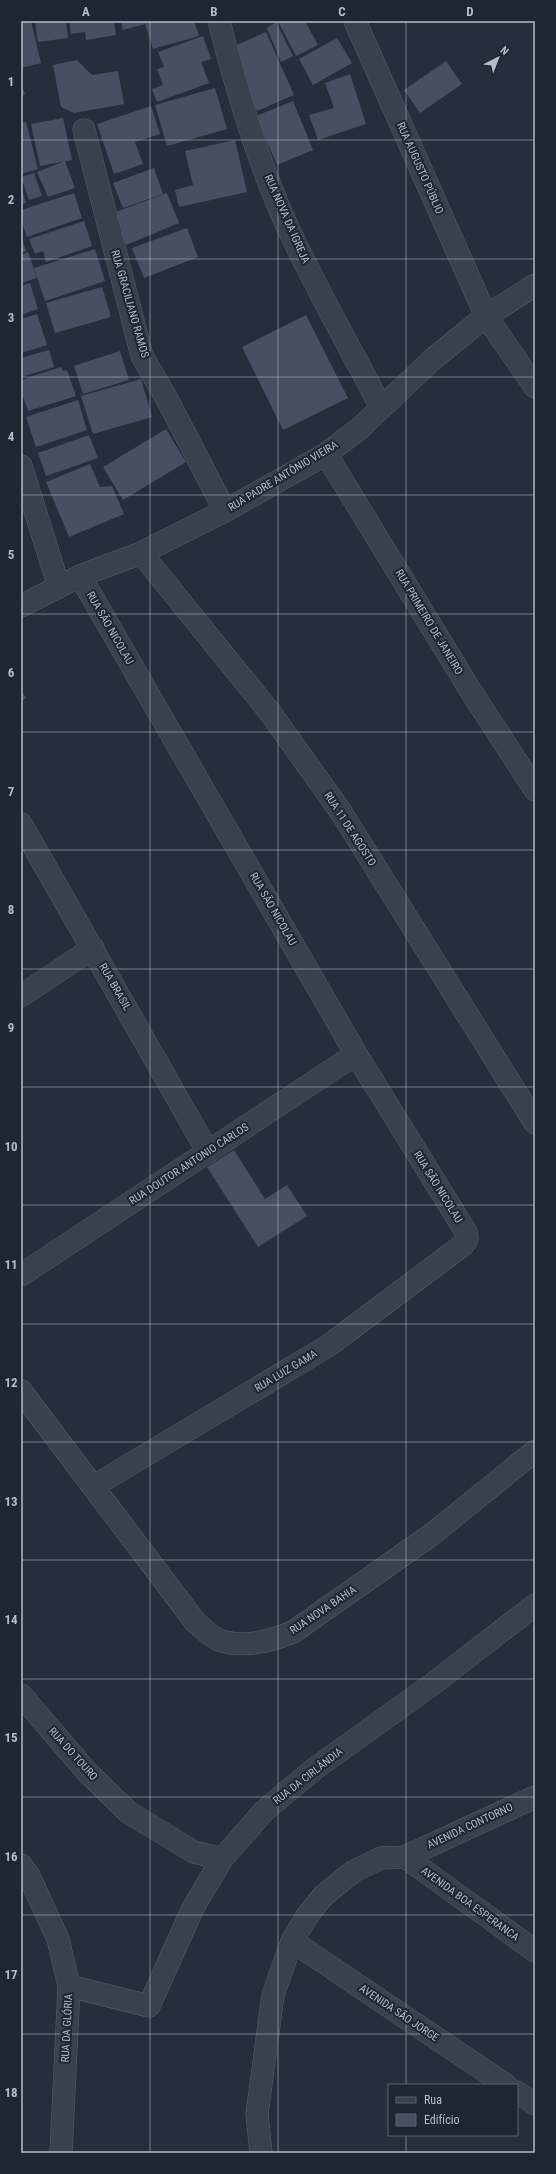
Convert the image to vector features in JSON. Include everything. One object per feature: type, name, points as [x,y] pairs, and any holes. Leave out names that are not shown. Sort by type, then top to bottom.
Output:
[{"type":"street","name":"RUA NOVA DA IGREJA","points":[[219,21],[234,83],[256,149],[289,230],[381,407]]},
{"type":"street","name":"RUA AUGUSTO PÚBLIO","points":[[355,21],[486,316],[535,387]]},
{"type":"street","name":"RUA GRACILIANO RAMOS","points":[[84,130],[142,356],[168,401],[225,511]]},
{"type":"street","name":"RUA PADRE ANTÔNIO VIEIRA","points":[[21,606],[80,576],[141,552],[225,511],[326,454],[359,429],[433,359],[486,316],[535,285]]},
{"type":"street","name":"RUA PRIMEIRO DE JANEIRO","points":[[326,454],[469,688],[535,790]]},
{"type":"street","points":[[21,466],[59,587]]},
{"type":"street","name":"RUA 11 DE AGOSTO","points":[[141,552],[269,711],[341,812],[535,1123]]},
{"type":"street","name":"RUA SÃO NICOLAU","points":[[80,576],[356,1054],[466,1232],[467,1239]]},
{"type":"street","name":"RUA BRASIL","points":[[21,824],[208,1152]]},
{"type":"street","points":[[21,996],[93,948]]},
{"type":"street","name":"RUA DOUTOR ANTONIO CARLOS","points":[[21,1275],[356,1054]]},
{"type":"street","name":"RUA LUIZ GAMA","points":[[94,1486],[328,1346],[463,1245],[467,1239]]},
{"type":"street","name":"RUA NOVA BAHIA","points":[[21,1391],[94,1486],[196,1624],[219,1640],[247,1644],[270,1642],[292,1632],[431,1535],[535,1451]]},
{"type":"street","name":"RUA DA CIRLÂNDIA","points":[[69,1986],[149,2006],[193,1908],[222,1859],[264,1811],[313,1770],[434,1683],[535,1605]]},
{"type":"street","name":"RUA DO TOURO","points":[[21,1695],[88,1772],[128,1812],[194,1852],[222,1859]]},
{"type":"street","name":"AVENIDA CONTORNO","points":[[405,1857],[535,1797]]},
{"type":"street","points":[[261,2153],[256,2114],[273,1995],[292,1941],[307,1916],[323,1896],[354,1871],[381,1858],[405,1857]]},
{"type":"street","name":"AVENIDA BOA ESPERANCA","points":[[405,1857],[535,1951]]},
{"type":"street","name":"RUA DA GLÓRIA","points":[[21,1865],[29,1876],[58,1939],[69,1986],[61,2153]]},
{"type":"street","name":"AVENIDA SÃO JORGE","points":[[292,1941],[505,2084]]},
{"type":"street","points":[[518,2093],[535,2104]]},
{"type":"building","points":[[21,21],[31,21],[41,63],[21,68]]},
{"type":"building","points":[[35,21],[66,21],[68,38],[38,42]]},
{"type":"building","points":[[69,21],[114,21],[116,35],[86,40],[85,32],[71,34]]},
{"type":"building","points":[[121,21],[194,21],[199,36],[153,49],[145,24],[123,30]]},
{"type":"building","points":[[282,21],[305,21],[318,45],[296,56],[279,23]]},
{"type":"building","points":[[276,22],[293,56],[281,62],[267,28]]},
{"type":"building","points":[[266,32],[294,95],[257,111],[228,49]]},
{"type":"building","points":[[203,36],[211,59],[201,62],[209,83],[157,102],[152,89],[163,85],[157,69],[164,67],[158,52]]},
{"type":"building","points":[[337,38],[352,63],[313,85],[299,59]]},
{"type":"building","points":[[77,60],[92,75],[118,71],[124,104],[74,113],[61,107],[53,65]]},
{"type":"building","points":[[446,61],[462,84],[420,113],[404,90]]},
{"type":"building","points":[[350,74],[366,124],[318,140],[309,115],[334,108],[325,83]]},
{"type":"building","points":[[21,84],[25,94],[21,96]]},
{"type":"building","points":[[215,88],[227,129],[167,146],[155,105]]},
{"type":"building","points":[[293,101],[313,150],[277,165],[256,116]]},
{"type":"building","points":[[151,106],[160,134],[135,142],[143,164],[114,174],[97,124]]},
{"type":"building","points":[[63,118],[72,160],[40,166],[31,124]]},
{"type":"building","points":[[26,122],[38,169],[21,174],[21,123]]},
{"type":"building","points":[[235,140],[247,192],[179,207],[175,190],[193,185],[185,151]]},
{"type":"building","points":[[65,161],[75,188],[48,197],[37,172]]},
{"type":"building","points":[[154,168],[163,194],[123,208],[113,183]]},
{"type":"building","points":[[34,173],[42,196],[29,200],[21,177]]},
{"type":"building","points":[[21,187],[26,203],[21,204]]},
{"type":"building","points":[[74,193],[82,218],[27,237],[21,220],[21,210]]},
{"type":"building","points":[[167,193],[179,223],[126,245],[113,213]]},
{"type":"building","points":[[84,221],[92,246],[46,262],[43,251],[35,254],[29,239]]},
{"type":"building","points":[[187,228],[198,257],[144,278],[132,248]]},
{"type":"building","points":[[21,236],[26,251],[21,253]]},
{"type":"building","points":[[95,249],[105,281],[45,301],[34,268]]},
{"type":"building","points":[[28,252],[37,278],[21,283],[21,255]]},
{"type":"building","points":[[30,283],[38,309],[21,315],[21,286]]},
{"type":"building","points":[[102,287],[111,317],[55,333],[46,303]]},
{"type":"building","points":[[37,314],[47,345],[21,353],[21,319]]},
{"type":"building","points":[[306,315],[348,398],[283,430],[242,347]]},
{"type":"building","points":[[49,350],[54,367],[21,377],[21,358]]},
{"type":"building","points":[[120,351],[129,380],[83,394],[74,366]]},
{"type":"building","points":[[61,367],[63,371],[67,370],[76,396],[28,411],[21,391],[21,380]]},
{"type":"building","points":[[141,379],[152,417],[93,434],[81,396]]},
{"type":"building","points":[[78,400],[87,430],[36,447],[26,417]]},
{"type":"building","points":[[166,429],[186,462],[123,500],[103,467]]},
{"type":"building","points":[[89,435],[98,458],[46,476],[38,453]]},
{"type":"building","points":[[90,464],[100,487],[112,486],[124,514],[69,537],[46,482]]},
{"type":"building","points":[[21,690],[26,698],[21,701]]},
{"type":"building","points":[[234,1150],[265,1199],[287,1185],[307,1216],[258,1247],[207,1167]]}]
